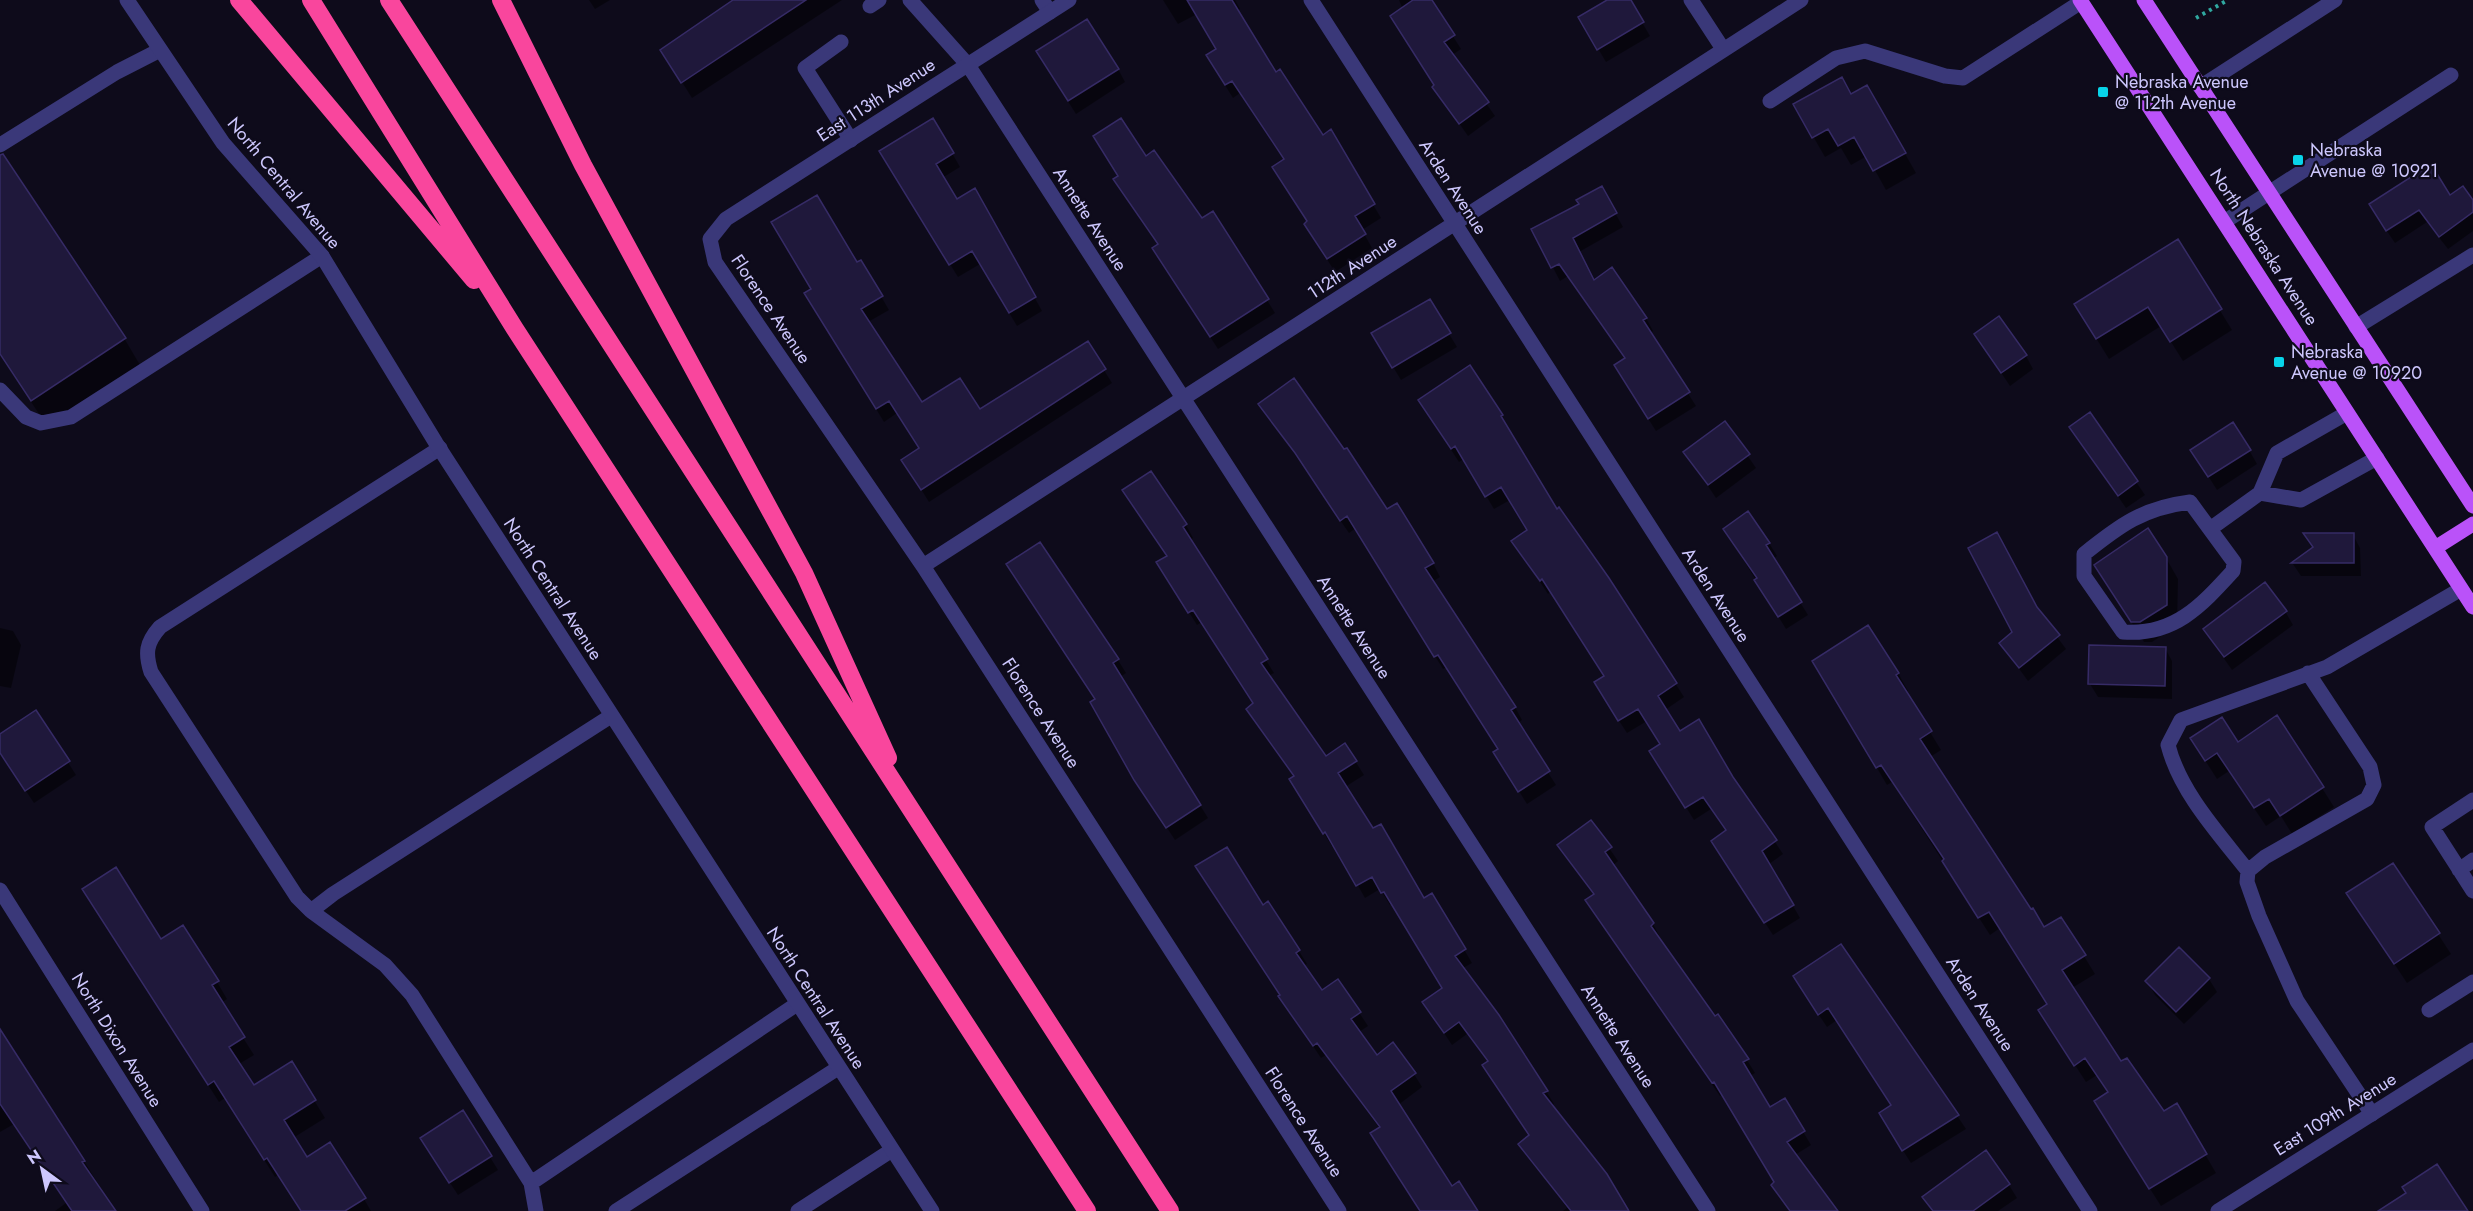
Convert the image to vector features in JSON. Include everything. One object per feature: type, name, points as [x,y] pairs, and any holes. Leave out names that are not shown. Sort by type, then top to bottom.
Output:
[{"type":"highway","points":[[238,0],[515,330]]},
{"type":"highway","points":[[311,0],[515,330],[1087,1211]]},
{"type":"highway","points":[[389,0],[1170,1211]]},
{"type":"highway","points":[[501,0],[583,165],[804,573],[908,804]]},
{"type":"main road","name":"North Nebraska Avenue","points":[[2080,1],[2473,607]]},
{"type":"main road","name":"North Nebraska Avenue","points":[[2148,1],[2200,87],[2473,506]]},
{"type":"main road","points":[[2435,548],[2473,524]]},
{"type":"street","name":"North Central Avenue","points":[[127,0],[223,143],[322,256],[440,448],[611,716],[932,1211]]},
{"type":"street","name":"Annette Avenue","points":[[910,0],[968,65],[1708,1211]]},
{"type":"street","name":"East 113th Avenue","points":[[710,239],[726,219],[968,65],[1046,6],[1070,0]]},
{"type":"street","name":"Arden Avenue","points":[[1311,0],[2090,1211]]},
{"type":"street","points":[[1690,0],[1723,49]]},
{"type":"street","name":"112th Avenue","points":[[923,566],[1801,0]]},
{"type":"street","points":[[2200,87],[2335,0]]},
{"type":"street","points":[[1770,102],[1836,58],[1865,51],[1946,76],[1963,78],[2080,1]]},
{"type":"street","points":[[841,42],[805,68],[851,140]]},
{"type":"street","points":[[0,146],[117,72],[160,50]]},
{"type":"street","points":[[2224,222],[2451,75]]},
{"type":"street","name":"Florence Avenue","points":[[710,239],[715,262],[923,566],[1339,1211]]},
{"type":"street","points":[[2356,327],[2473,255]]},
{"type":"street","points":[[0,390],[26,417],[41,423],[70,417],[322,256]]},
{"type":"street","points":[[2210,529],[2260,493],[2277,453],[2347,413]]},
{"type":"street","points":[[440,448],[160,627],[150,638],[146,654],[151,672],[297,897],[311,911],[385,965],[412,995],[531,1183],[536,1211]]},
{"type":"street","points":[[2260,493],[2301,500],[2377,458]]},
{"type":"street","points":[[2190,502],[2210,529],[2234,562],[2233,571],[2186,617],[2155,632],[2122,632],[2084,576],[2084,554],[2121,524],[2164,506],[2190,502]]},
{"type":"street","points":[[2372,1114],[2297,1001],[2259,916],[2247,882],[2248,871],[2204,814],[2172,760],[2168,745],[2181,720],[2327,667],[2461,589]]},
{"type":"street","points":[[2248,871],[2265,857],[2367,799],[2374,785],[2370,767],[2308,673]]},
{"type":"street","points":[[311,911],[333,894],[611,716]]},
{"type":"street","points":[[2473,800],[2432,826],[2473,891]]},
{"type":"street","points":[[2459,870],[2473,860]]},
{"type":"street","name":"North Dixon Avenue","points":[[0,890],[202,1211]]},
{"type":"street","points":[[2429,1010],[2473,982]]},
{"type":"street","points":[[531,1183],[797,1004]]},
{"type":"street","name":"East 109th Avenue","points":[[2218,1211],[2473,1050]]},
{"type":"street","points":[[616,1211],[838,1068]]},
{"type":"street","points":[[798,1211],[892,1150]]},
{"type":"path","points":[[2196,18],[2226,1]]},
{"type":"building","points":[[733,0],[806,0],[681,83],[660,50]]},
{"type":"building","points":[[1187,0],[1232,0],[1276,72],[1280,69],[1323,135],[1331,129],[1375,204],[1355,216],[1366,234],[1327,259],[1304,224],[1307,221],[1272,167],[1284,159],[1232,81],[1225,85],[1206,55],[1216,49]]},
{"type":"building","points":[[1413,0],[1432,0],[1455,35],[1444,42],[1489,102],[1459,124],[1432,87],[1434,85],[1390,16]]},
{"type":"building","points":[[1607,0],[1631,0],[1644,22],[1597,50],[1578,17]]},
{"type":"building","points":[[1087,19],[1119,69],[1068,101],[1036,51]]},
{"type":"building","points":[[1842,77],[1851,94],[1867,85],[1906,153],[1873,171],[1854,137],[1838,146],[1828,129],[1812,138],[1793,104]]},
{"type":"building","points":[[933,118],[954,153],[936,164],[957,199],[975,188],[1036,297],[1009,313],[972,251],[949,265],[879,151]]},
{"type":"building","points":[[1121,118],[1146,156],[1154,150],[1202,218],[1213,211],[1269,299],[1210,337],[1152,248],[1158,244],[1113,179],[1118,176],[1093,136]]},
{"type":"building","points":[[3,154],[126,338],[31,401],[0,354],[0,155]]},
{"type":"building","points":[[2431,164],[2450,195],[2463,186],[2473,200],[2473,212],[2439,237],[2419,210],[2386,231],[2369,204]]},
{"type":"building","points":[[1602,186],[1617,213],[1573,238],[1594,280],[1612,267],[1647,318],[1643,320],[1690,392],[1648,419],[1614,365],[1625,358],[1559,264],[1551,268],[1531,229],[1579,204],[1576,200]]},
{"type":"building","points":[[817,195],[857,262],[861,260],[883,296],[861,309],[922,402],[960,378],[980,409],[1088,341],[1106,369],[921,490],[901,460],[919,448],[889,401],[876,409],[804,293],[811,289],[771,222]]},
{"type":"building","points":[[2178,239],[2222,309],[2170,342],[2148,307],[2096,339],[2074,304]]},
{"type":"building","points":[[1430,299],[1451,333],[1392,368],[1371,333]]},
{"type":"building","points":[[1999,316],[2027,355],[2001,373],[1974,334]]},
{"type":"building","points":[[1470,365],[1503,415],[1501,416],[1557,509],[1559,507],[1609,578],[1677,683],[1658,696],[1680,731],[1699,719],[1733,777],[1777,840],[1762,851],[1794,905],[1764,923],[1711,841],[1726,830],[1703,797],[1685,808],[1649,751],[1660,744],[1638,709],[1618,721],[1594,682],[1604,676],[1542,579],[1540,581],[1511,541],[1527,530],[1501,487],[1485,497],[1455,446],[1451,449],[1418,400]]},
{"type":"building","points":[[1294,378],[1344,449],[1347,448],[1387,509],[1397,503],[1434,563],[1425,568],[1516,707],[1511,710],[1550,771],[1518,792],[1493,752],[1498,749],[1438,655],[1434,657],[1347,516],[1340,521],[1295,453],[1258,404]]},
{"type":"building","points":[[2090,412],[2138,481],[2118,496],[2069,427]]},
{"type":"building","points":[[1725,421],[1750,454],[1708,485],[1683,452]]},
{"type":"building","points":[[2233,422],[2251,450],[2208,477],[2190,450]]},
{"type":"building","points":[[1151,471],[1187,524],[1183,527],[1268,659],[1261,663],[1326,756],[1345,743],[1357,761],[1338,773],[1373,828],[1381,824],[1424,898],[1432,893],[1466,949],[1455,956],[1499,1015],[1548,1091],[1543,1093],[1607,1174],[1629,1211],[1571,1211],[1518,1144],[1529,1135],[1482,1065],[1488,1061],[1459,1022],[1444,1033],[1422,1002],[1442,988],[1384,892],[1381,893],[1372,877],[1356,886],[1325,832],[1323,834],[1289,779],[1294,776],[1246,709],[1253,703],[1193,610],[1188,613],[1156,562],[1167,556],[1122,490]]},
{"type":"building","points":[[1748,511],[1770,543],[1766,545],[1802,602],[1778,617],[1754,580],[1757,578],[1723,529]]},
{"type":"building","points":[[2148,528],[2167,557],[2167,605],[2140,622],[2131,622],[2094,565]]},
{"type":"building","points":[[1997,532],[2037,607],[2060,635],[2019,668],[1999,643],[2012,632],[1968,548]]},
{"type":"building","points":[[2303,533],[2354,533],[2354,563],[2291,563],[2313,547]]},
{"type":"building","points":[[1040,542],[1119,659],[1113,663],[1201,805],[1166,828],[1134,780],[1090,702],[1095,699],[1006,564]]},
{"type":"building","points":[[2265,582],[2287,611],[2224,657],[2203,629]]},
{"type":"building","points":[[1868,625],[1899,673],[1896,675],[1932,731],[1920,739],[2031,909],[2033,908],[2044,927],[2061,917],[2086,955],[2062,970],[2121,1061],[2127,1058],[2164,1111],[2177,1103],[2207,1154],[2149,1189],[2094,1101],[2108,1092],[2085,1058],[2074,1066],[2038,1010],[2047,1004],[1989,912],[1978,918],[1942,861],[1944,859],[1881,765],[1876,768],[1812,661]]},
{"type":"building","points":[[2089,645],[2166,647],[2165,686],[2088,684]]},
{"type":"building","points":[[36,710],[70,761],[25,791],[0,753],[0,734]]},
{"type":"building","points":[[2277,715],[2324,787],[2280,816],[2269,799],[2254,808],[2217,753],[2205,761],[2190,738],[2222,717],[2238,742]]},
{"type":"building","points":[[1591,820],[1612,847],[1605,852],[1654,923],[1651,926],[1715,1016],[1718,1014],[1749,1059],[1743,1062],[1770,1107],[1785,1098],[1805,1131],[1787,1142],[1838,1211],[1790,1211],[1771,1185],[1774,1182],[1714,1082],[1712,1083],[1585,900],[1594,894],[1557,845]]},
{"type":"building","points":[[1227,847],[1263,905],[1268,901],[1300,950],[1296,953],[1322,990],[1338,979],[1361,1012],[1351,1019],[1377,1055],[1393,1042],[1416,1073],[1391,1091],[1452,1186],[1459,1181],[1478,1211],[1420,1211],[1370,1133],[1380,1127],[1317,1043],[1313,1046],[1278,996],[1280,995],[1195,866]]},
{"type":"building","points":[[2393,863],[2440,933],[2394,964],[2346,893]]},
{"type":"building","points":[[116,867],[161,939],[183,925],[219,981],[212,985],[245,1037],[229,1047],[254,1085],[292,1061],[316,1100],[284,1120],[307,1157],[330,1142],[366,1198],[345,1211],[301,1211],[267,1158],[264,1160],[214,1081],[208,1085],[82,889]]},
{"type":"building","points":[[1841,944],[1959,1115],[1902,1151],[1879,1113],[1891,1105],[1828,1008],[1818,1015],[1793,976]]},
{"type":"building","points":[[2179,947],[2210,978],[2176,1012],[2145,981]]},
{"type":"building","points":[[0,1029],[85,1161],[82,1162],[116,1211],[72,1211],[0,1104]]},
{"type":"building","points":[[463,1110],[492,1156],[449,1183],[420,1138]]},
{"type":"building","points":[[1986,1150],[2010,1184],[1973,1211],[1933,1211],[1922,1197]]},
{"type":"building","points":[[2437,1164],[2468,1211],[2378,1211],[2406,1193],[2402,1187]]},
{"type":"place","name":"Nebraska Avenue @ 112th Avenue","points":[[2103,92]]},
{"type":"place","name":"Nebraska Avenue @ 10921","points":[[2298,160]]},
{"type":"place","name":"Nebraska Avenue @ 10920","points":[[2279,362]]}]
